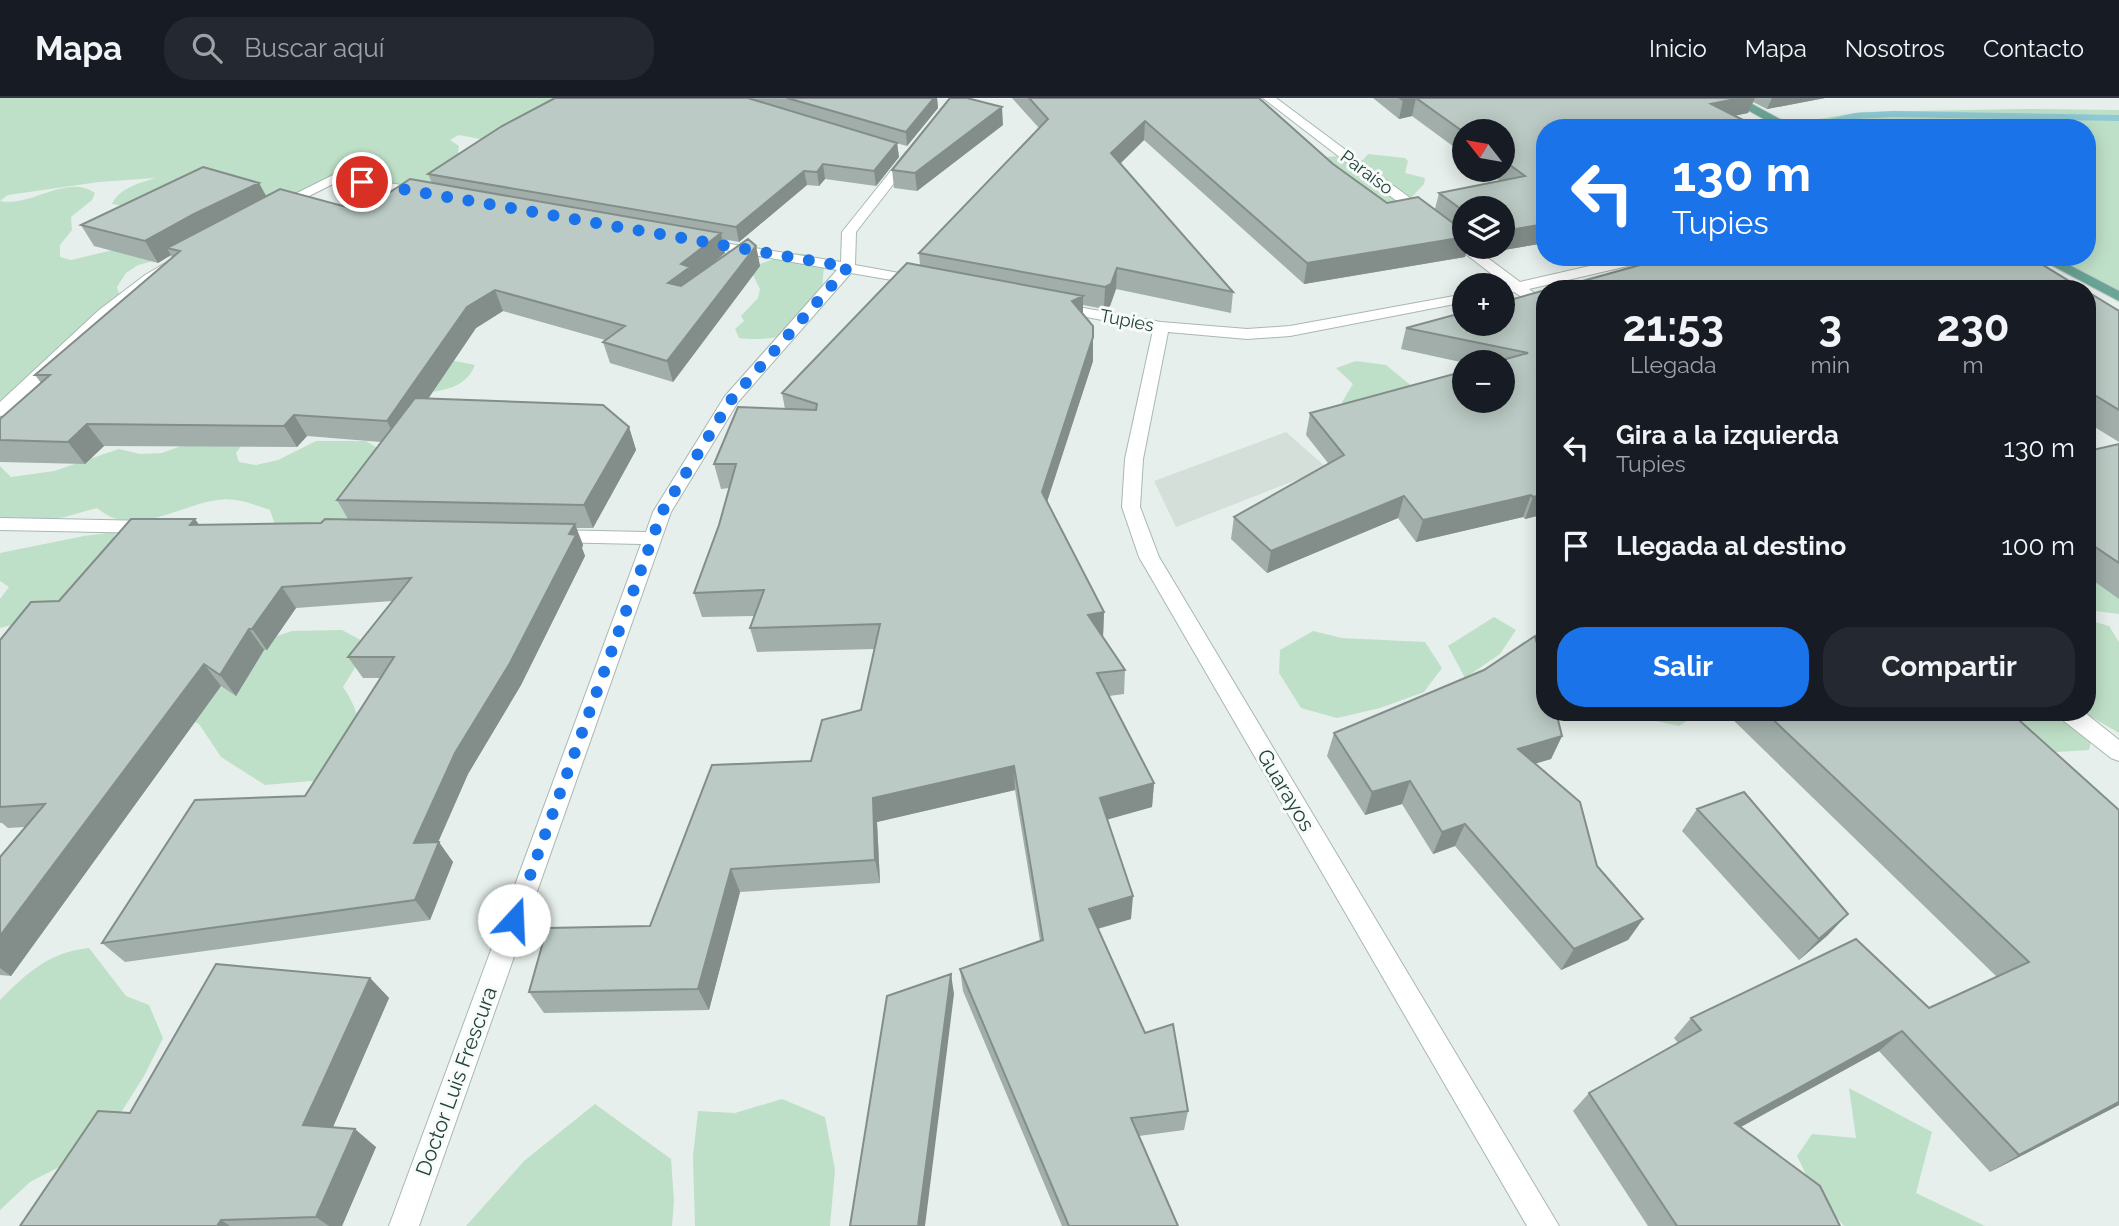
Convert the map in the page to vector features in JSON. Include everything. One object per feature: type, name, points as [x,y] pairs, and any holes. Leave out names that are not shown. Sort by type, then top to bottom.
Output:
[{"type":"main road","points":[[1732,98],[1773,119]]},
{"type":"main road","points":[[2061,266],[2088,280]]},
{"type":"main road","points":[[2096,284],[2119,296]]},
{"type":"street","name":"Paraíso","points":[[1269,98],[1452,236]]},
{"type":"street","points":[[848,267],[849,232],[905,152],[926,135]]},
{"type":"street","points":[[262,214],[335,178],[443,196]]},
{"type":"street","points":[[686,239],[930,283]]},
{"type":"street","points":[[0,411],[115,303],[144,280],[190,253]]},
{"type":"street","name":"Paraíso","points":[[1482,259],[1536,301]]},
{"type":"street","points":[[1549,280],[1610,266]]},
{"type":"street","name":"Doctor Luis Frescura","points":[[404,1226],[662,512],[731,400],[848,267]]},
{"type":"street","points":[[1515,288],[1536,283]]},
{"type":"street","name":"Tupies","points":[[1038,303],[1161,327],[1247,334],[1290,331],[1452,300]]},
{"type":"street","name":"Guarayos","points":[[1161,327],[1135,459],[1131,507],[1149,557],[1544,1226]]},
{"type":"street","points":[[0,523],[166,527]]},
{"type":"street","points":[[527,535],[652,538]]},
{"type":"street","points":[[2079,721],[2119,752]]},
{"type":"shaded area","points":[[1286,432],[1327,468],[1176,527],[1154,481]]},
{"type":"green space","points":[[0,98],[779,98],[511,138],[480,139],[459,135],[450,140],[459,146],[458,152],[462,157],[441,183],[409,191],[353,178],[316,188],[315,194],[309,197],[172,256],[138,265],[126,273],[117,287],[119,294],[109,302],[111,305],[13,408],[0,440]],"holes":[[[155,178],[137,184],[115,198],[112,204],[138,208],[113,250],[71,260],[60,257],[60,245],[72,230],[71,217],[92,200],[95,193],[73,187],[24,200],[0,201],[8,195],[99,182]]]},
{"type":"green space","points":[[2119,110],[2119,290],[2072,266],[2096,266],[2096,119],[1818,119],[1861,112]]},
{"type":"green space","points":[[1368,154],[1405,158],[1408,161],[1405,173],[1425,178],[1424,184],[1408,201],[1402,216],[1323,157],[1343,156],[1361,162]]},
{"type":"green space","points":[[790,253],[806,254],[824,268],[821,300],[816,312],[809,322],[788,334],[763,339],[739,338],[735,329],[744,321],[741,316],[758,298],[760,289],[751,271],[760,264]]},
{"type":"green space","points":[[445,359],[475,365],[466,379],[453,387],[421,393],[246,440],[236,453],[239,462],[256,465],[278,460],[316,441],[366,441],[381,450],[423,492],[267,549],[274,522],[270,510],[231,499],[202,503],[140,521],[111,517],[97,508],[54,519],[14,518],[0,523],[0,466],[11,477],[54,471],[119,449],[140,454],[162,453],[181,446],[215,425]]},
{"type":"green space","points":[[1356,361],[1386,365],[1424,396],[1346,408],[1342,402],[1353,384],[1336,368]]},
{"type":"green space","points":[[116,532],[84,607],[0,628],[0,599],[9,587],[0,581],[0,553]]},
{"type":"green space","points":[[2096,558],[2119,585],[2119,614],[2096,611]]},
{"type":"green space","points":[[1494,617],[1516,630],[1500,654],[1465,678],[1448,646]]},
{"type":"green space","points":[[2096,622],[2109,626],[2119,642],[2119,733],[2096,720]]},
{"type":"green space","points":[[342,630],[366,643],[343,687],[356,711],[359,723],[363,789],[311,781],[265,785],[221,757],[199,724],[169,711],[237,649],[292,631]]},
{"type":"green space","points":[[1313,631],[1342,638],[1425,642],[1442,668],[1424,692],[1380,708],[1337,718],[1301,708],[1279,673],[1280,650]]},
{"type":"green space","points":[[1656,721],[1687,721],[1679,726]]},
{"type":"green space","points":[[1988,721],[2076,721],[2093,732],[2089,750],[2041,753]]},
{"type":"green space","points":[[89,948],[126,996],[149,1005],[163,1038],[144,1076],[100,1146],[30,1182],[0,1210],[0,1000],[50,959]]},
{"type":"green space","points":[[1849,1088],[1932,1132],[1916,1193],[1985,1226],[1844,1226],[1815,1193],[1797,1156],[1812,1134],[1856,1138]]},
{"type":"green space","points":[[782,1099],[825,1117],[835,1170],[830,1226],[695,1226],[693,1156],[698,1111],[735,1113]]},
{"type":"green space","points":[[595,1104],[671,1159],[674,1201],[672,1226],[466,1226],[524,1161]]},
{"type":"building","points":[[555,98],[748,98],[897,143],[874,171],[823,164],[817,172],[804,171],[736,227],[428,174],[502,126]]},
{"type":"building","points":[[787,98],[934,98],[906,132]]},
{"type":"building","points":[[950,98],[967,98],[1002,107],[915,173],[892,170]]},
{"type":"building","points":[[1029,98],[1259,98],[1333,164],[1387,203],[1418,197],[1452,222],[1452,239],[1307,263],[1145,121],[1111,153],[1233,292],[1117,268],[1111,284],[1105,287],[919,253],[1048,119]]},
{"type":"building","points":[[1416,98],[1740,98],[1711,104],[1741,119],[1536,119],[1536,226],[1515,229],[1515,196],[1452,196],[1452,202],[1439,193],[1495,182],[1516,182],[1516,178],[1525,176],[1516,169],[1516,119],[1452,119],[1452,124]]},
{"type":"building","points":[[203,167],[259,183],[145,241],[81,225]]},
{"type":"building","points":[[410,179],[721,233],[681,264],[690,267],[668,283],[681,286],[748,239],[756,246],[667,361],[603,342],[625,326],[495,290],[467,307],[387,421],[294,415],[284,426],[87,424],[68,442],[0,440],[0,419],[50,375],[35,375],[180,251],[167,248],[280,189],[361,211]]},
{"type":"building","points":[[907,263],[1083,296],[1072,301],[1093,326],[1093,337],[1042,492],[1104,612],[1088,615],[1125,670],[1097,673],[1154,783],[1100,798],[1133,896],[1089,909],[1145,1033],[1173,1024],[1188,1111],[1131,1118],[1178,1226],[1069,1226],[960,969],[1043,940],[1014,766],[873,798],[875,860],[731,869],[698,989],[529,992],[547,928],[650,926],[712,765],[811,761],[822,720],[861,710],[880,624],[750,628],[764,590],[694,593],[719,525],[736,464],[714,464],[738,407],[816,410],[817,404],[782,393]]},
{"type":"building","points":[[1636,266],[2045,266],[2067,280],[1586,280]]},
{"type":"building","points":[[1536,293],[1536,496],[1531,495],[1423,520],[1404,496],[1271,551],[1234,517],[1344,455],[1310,413],[1452,375],[1452,413],[1515,413],[1515,357],[1528,353],[1406,328],[1452,316],[1452,336],[1515,336],[1515,299]]},
{"type":"building","points":[[2096,297],[2119,311],[2119,410],[2096,396]]},
{"type":"building","points":[[415,398],[603,405],[629,427],[584,505],[337,500]]},
{"type":"building","points":[[2119,444],[2119,563],[2096,547],[2096,449]]},
{"type":"building","points":[[131,519],[195,519],[190,525],[321,523],[325,519],[575,524],[569,534],[576,535],[510,663],[455,753],[414,843],[439,842],[415,900],[102,943],[195,800],[305,796],[394,657],[348,657],[411,578],[282,587],[252,629],[249,629],[220,675],[204,664],[0,936],[0,857],[45,804],[0,807],[0,640],[31,602],[59,601]]},
{"type":"building","points":[[1535,636],[1536,721],[1558,721],[1562,736],[1518,749],[1580,802],[1597,866],[1643,919],[1574,949],[1465,824],[1442,832],[1410,781],[1372,792],[1334,733],[1484,670]]},
{"type":"building","points":[[1775,721],[2020,721],[2119,810],[2119,1102],[2019,1155],[1902,1031],[1735,1123],[1820,1186],[1840,1226],[1677,1226],[1589,1093],[1701,1030],[1691,1018],[1856,939],[1929,1008],[2029,962]]},
{"type":"building","points":[[1744,792],[1848,914],[1819,939],[1697,809]]},
{"type":"building","points":[[216,964],[370,978],[303,1125],[355,1129],[316,1217],[221,1220],[217,1226],[20,1226],[98,1111],[130,1113]]},
{"type":"building","points":[[951,974],[918,1226],[850,1226],[887,996]]},
{"type":"waterway","points":[[1840,119],[1893,114],[2119,118]]},
{"type":"route","points":[[362,182],[848,267],[731,400],[662,512],[514,920]]}]
